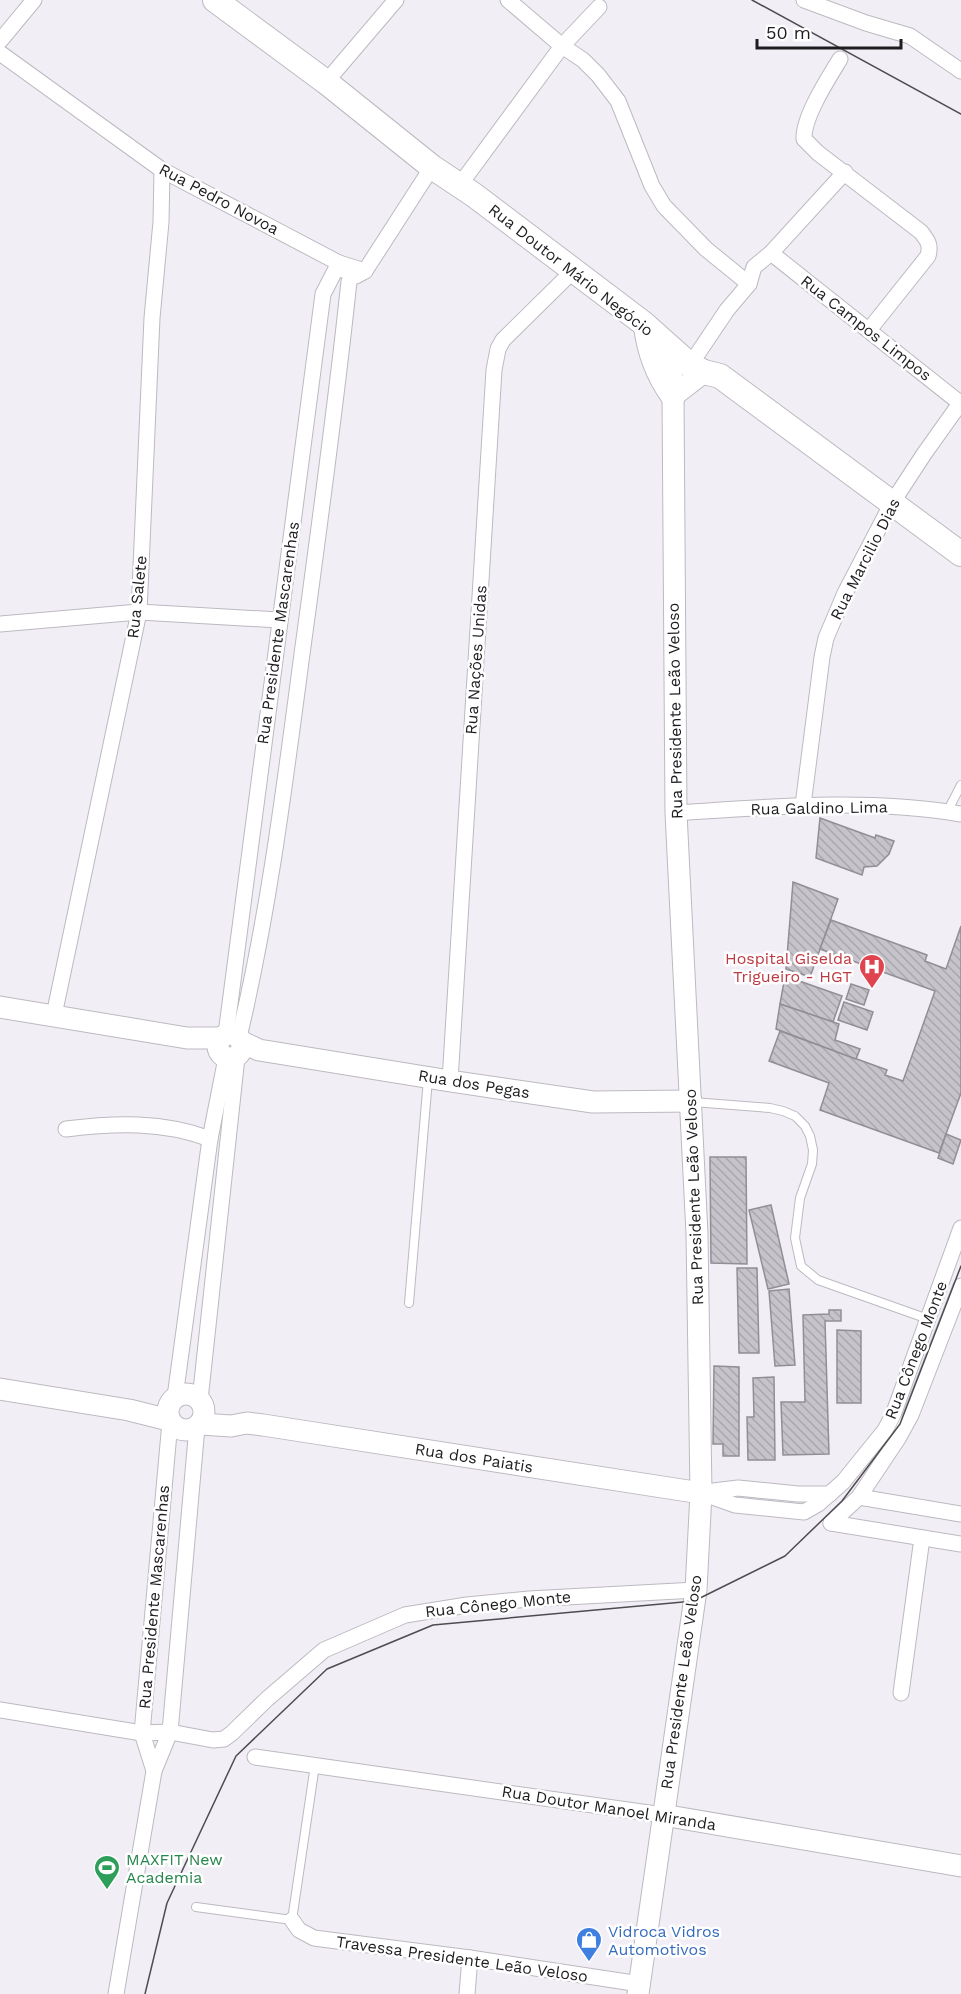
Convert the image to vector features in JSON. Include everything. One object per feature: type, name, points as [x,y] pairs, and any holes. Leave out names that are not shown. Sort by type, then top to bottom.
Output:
[{"type":"main road","name":"Rua Doutor Mário Negócio","points":[[215,0],[326,82],[432,167],[474,195],[646,326],[670,348],[697,368],[720,376],[961,554]]},
{"type":"main road","points":[[646,326],[648,345],[662,380],[673,396],[697,368]]},
{"type":"main road","name":"Rua Presidente Leão Veloso","points":[[639,1989],[696,1590],[701,1493],[699,1300],[676,813],[673,396],[670,348]]},
{"type":"main road","name":"Rua dos Pegas","points":[[0,1007],[450,1081],[593,1102],[691,1101]]},
{"type":"main road","points":[[0,1389],[129,1410],[172,1409],[188,1393],[200,1414],[190,1430],[182,1430],[176,1428],[172,1409]]},
{"type":"main road","name":"Rua dos Paiatis","points":[[200,1414],[231,1426],[247,1423],[701,1493]]},
{"type":"main road","name":"Rua Doutor Manoel Miranda","points":[[663,1815],[961,1866]]},
{"type":"street","points":[[0,41],[34,0]]},
{"type":"street","points":[[326,82],[396,0]]},
{"type":"street","points":[[508,0],[562,46],[583,60],[598,75],[618,101],[652,186],[664,206],[706,249],[748,284]]},
{"type":"street","points":[[804,0],[866,23],[910,36],[961,70]]},
{"type":"street","points":[[459,186],[562,46],[598,7]]},
{"type":"street","name":"Rua Pedro Novoa","points":[[0,53],[162,170],[339,263]]},
{"type":"street","points":[[840,59],[805,124],[804,139],[921,232],[928,241],[930,249],[928,256],[869,330]]},
{"type":"street","points":[[339,263],[349,281],[365,271],[432,167]]},
{"type":"street","name":"Rua Salete","points":[[54,1015],[139,612],[152,318],[161,222],[162,170]]},
{"type":"street","points":[[697,368],[727,310],[748,284],[754,267],[771,253],[845,172]]},
{"type":"street","name":"Rua Campos Limpos","points":[[771,253],[961,402]]},
{"type":"street","points":[[339,263],[365,271]]},
{"type":"street","name":"Rua Presidente Mascarenhas","points":[[116,1994],[154,1771],[170,1732],[234,1046],[279,620],[323,294],[339,263]]},
{"type":"street","name":"Rua Nações Unidas","points":[[450,1081],[494,370],[498,349],[503,340],[573,271]]},
{"type":"street","name":"Rua Presidente Mascarenhas","points":[[154,1771],[142,1733],[172,1409],[210,1139],[250,990],[283,800],[338,389],[349,281]]},
{"type":"street","name":"Rua Marcilio Dias","points":[[803,805],[826,638],[845,593],[892,503],[961,402]]},
{"type":"street","points":[[0,624],[139,612],[279,620]]},
{"type":"street","name":"Rua Galdino Lima","points":[[676,813],[803,805],[898,807],[954,813]]},
{"type":"street","points":[[66,1129],[138,1124],[189,1131],[210,1139]]},
{"type":"street","name":"Rua Cônego Monte","points":[[804,1512],[818,1504],[843,1482],[885,1430],[893,1415],[961,1228]]},
{"type":"street","name":"Rua Cônego Monte","points":[[922,1538],[831,1523],[859,1497],[886,1459],[911,1415],[961,1286]]},
{"type":"street","name":"Rua dos Paiatis","points":[[701,1493],[738,1488],[798,1494],[830,1494]]},
{"type":"street","name":"Rua dos Paiatis","points":[[701,1493],[735,1505],[804,1512]]},
{"type":"street","points":[[859,1497],[961,1514]]},
{"type":"street","points":[[901,1693],[922,1538],[961,1544]]},
{"type":"street","name":"Rua Cônego Monte","points":[[170,1732],[213,1740],[224,1739],[324,1650],[405,1615],[467,1605],[529,1599],[696,1590]]},
{"type":"street","points":[[0,1710],[142,1733],[170,1732]]},
{"type":"street","name":"Rua Doutor Manoel Miranda","points":[[255,1757],[663,1815]]},
{"type":"street","name":"Travessa Presidente Leão Veloso","points":[[292,1920],[299,1930],[314,1938],[470,1958],[639,1989]]},
{"type":"street","points":[[467,1994],[470,1958]]},
{"type":"lane","points":[[954,813],[961,785]]},
{"type":"lane","points":[[409,1303],[428,1077]]},
{"type":"lane","points":[[691,1101],[770,1108],[795,1116],[805,1126],[813,1150],[812,1164],[800,1198],[795,1238],[801,1266],[818,1280],[928,1319]]},
{"type":"lane","points":[[196,1907],[292,1920],[315,1765]]},
{"type":"building","points":[[820,818],[875,838],[876,835],[894,841],[889,854],[877,866],[864,867],[862,875],[816,858]]},
{"type":"building","points":[[793,882],[838,899],[810,977],[786,969]]},
{"type":"building","points":[[831,920],[927,955],[925,961],[946,969],[961,926],[961,1093],[939,1153],[820,1110],[829,1083],[769,1061],[780,1031],[887,1070],[885,1075],[903,1081],[935,991],[820,949]]},
{"type":"building","points":[[785,976],[842,996],[833,1022],[780,1004]]},
{"type":"building","points":[[851,984],[869,990],[864,1005],[846,999]]},
{"type":"building","points":[[844,1002],[873,1012],[867,1030],[838,1020]]},
{"type":"building","points":[[780,1004],[839,1024],[835,1040],[860,1049],[856,1059],[776,1029]]},
{"type":"building","points":[[946,1134],[961,1140],[953,1164],[938,1158]]},
{"type":"building","points":[[710,1157],[746,1157],[747,1264],[711,1263]]},
{"type":"building","points":[[771,1205],[789,1284],[768,1289],[749,1210]]},
{"type":"building","points":[[737,1268],[757,1268],[759,1353],[739,1353]]},
{"type":"building","points":[[789,1289],[795,1365],[775,1366],[769,1291]]},
{"type":"building","points":[[829,1310],[841,1310],[841,1321],[825,1321],[829,1454],[783,1455],[781,1402],[805,1402],[803,1315],[829,1314]]},
{"type":"building","points":[[837,1330],[861,1331],[861,1403],[837,1403]]},
{"type":"building","points":[[714,1366],[739,1367],[739,1456],[723,1456],[723,1444],[713,1444]]},
{"type":"building","points":[[774,1377],[775,1460],[748,1460],[747,1417],[754,1417],[753,1378]]},
{"type":"tram line","points":[[752,0],[961,114]]},
{"type":"tram line","points":[[145,1994],[167,1903],[236,1756],[327,1669],[433,1625],[694,1601],[785,1556],[842,1501],[900,1424],[961,1266]]},
{"type":"place","name":"Hospital Giselda Trigueiro - HGT","points":[[872,990]]},
{"type":"place","name":"MAXFIT New Academia","points":[[107,1891]]},
{"type":"place","name":"Vidroca Vidros Automotivos","points":[[589,1963]]}]
